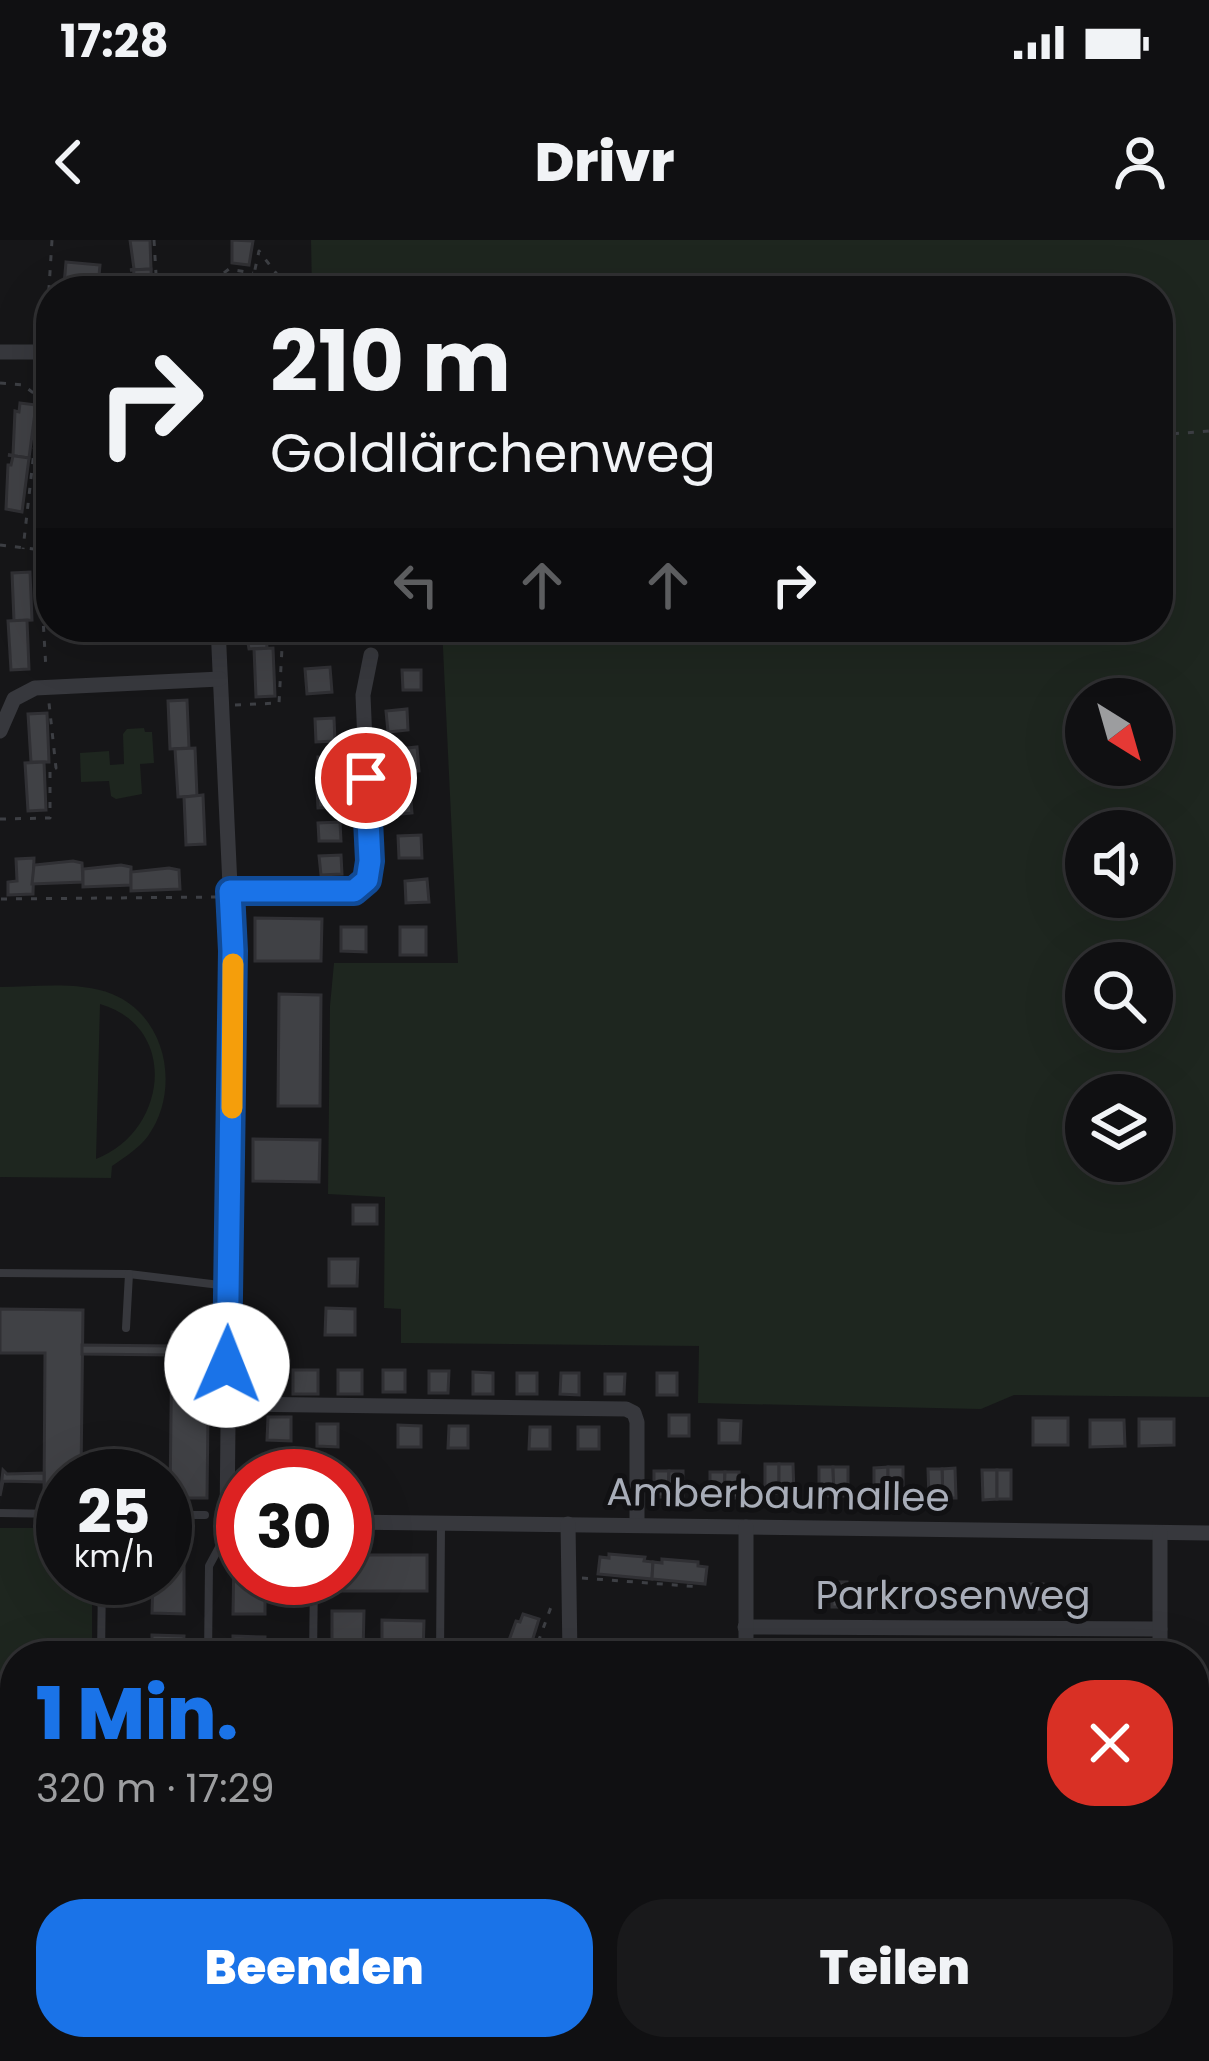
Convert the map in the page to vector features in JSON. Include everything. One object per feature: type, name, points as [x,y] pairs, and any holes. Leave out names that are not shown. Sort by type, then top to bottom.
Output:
[{"type":"street","points":[[0,352],[36,352]]},
{"type":"street","points":[[219,642],[233,951],[226,1404],[229,1449]]},
{"type":"street","points":[[230,894],[354,891],[367,880],[363,695],[371,655]]},
{"type":"street","points":[[0,731],[14,699],[47,685],[220,679]]},
{"type":"street","points":[[226,1404],[626,1409],[637,1422],[637,1524]]},
{"type":"street","name":"Amberbaumallee","points":[[372,1522],[1209,1533]]},
{"type":"street","points":[[568,1524],[570,1641]]},
{"type":"street","points":[[746,1527],[746,1641]]},
{"type":"street","points":[[1160,1533],[1160,1641]]},
{"type":"street","name":"Parkrosenweg","points":[[746,1627],[1160,1629]]},
{"type":"lane","points":[[0,1273],[129,1274],[230,1286]]},
{"type":"lane","points":[[126,1328],[129,1274]]},
{"type":"lane","points":[[0,1514],[36,1514]]},
{"type":"lane","points":[[192,1515],[205,1515]]},
{"type":"lane","points":[[440,1641],[442,1523]]},
{"type":"lane","points":[[208,1641],[209,1566],[216,1553]]},
{"type":"lane","points":[[101,1641],[102,1605]]},
{"type":"lane","points":[[313,1641],[314,1605]]},
{"type":"path","points":[[50,276],[52,240]]},
{"type":"path","points":[[154,240],[157,276]]},
{"type":"path","points":[[254,274],[260,240]]},
{"type":"path","points":[[259,251],[278,276]]},
{"type":"path","points":[[220,276],[229,269],[271,276]]},
{"type":"path","points":[[0,383],[23,385],[36,395]]},
{"type":"path","points":[[1173,434],[1209,431]]},
{"type":"path","points":[[23,549],[36,434]]},
{"type":"path","points":[[0,545],[36,551]]},
{"type":"path","points":[[0,819],[50,818],[50,769],[56,768],[44,642]]},
{"type":"path","points":[[222,706],[279,703],[281,642]]},
{"type":"path","points":[[1,899],[230,894]]},
{"type":"path","points":[[569,1576],[701,1587]]},
{"type":"path","points":[[539,1641],[551,1607],[569,1608]]},
{"type":"shaded area","points":[[311,240],[1209,240],[1209,1397],[1014,1395],[981,1409],[698,1403],[699,1346],[401,1343],[401,1309],[384,1308],[385,1197],[328,1194],[334,963],[458,963],[443,642],[1173,642],[1173,276],[312,276]]},
{"type":"shaded area","points":[[127,729],[152,732],[154,763],[140,764],[142,794],[116,799],[109,781],[81,782],[80,753],[109,751],[110,765],[124,764],[123,734]]},
{"type":"shaded area","points":[[0,987],[85,987],[131,1005],[156,1036],[166,1077],[158,1118],[148,1136],[112,1166],[111,1178],[0,1177]],"holes":[[[100,1004],[126,1016],[143,1034],[153,1056],[150,1104],[138,1127],[120,1146],[96,1159]]]},
{"type":"shaded area","points":[[0,1528],[36,1528],[36,1605],[92,1605],[92,1641],[0,1641]]},
{"type":"building","points":[[130,240],[150,240],[151,269],[130,270],[134,269]]},
{"type":"building","points":[[232,240],[253,241],[249,265],[232,263]]},
{"type":"building","points":[[66,262],[100,265],[99,276],[65,276]]},
{"type":"building","points":[[151,269],[151,276],[133,276],[130,270]]},
{"type":"building","points":[[20,403],[36,405],[29,458],[8,455],[13,455],[15,411],[19,412]]},
{"type":"building","points":[[8,455],[29,458],[22,512],[6,509],[8,465],[13,456]]},
{"type":"building","points":[[30,572],[32,620],[14,621],[12,573]]},
{"type":"building","points":[[27,620],[29,669],[11,670],[8,621]]},
{"type":"building","points":[[248,642],[267,642],[267,648],[249,649]]},
{"type":"building","points":[[273,648],[275,696],[256,697],[254,649]]},
{"type":"building","points":[[330,667],[332,692],[307,694],[305,669]]},
{"type":"building","points":[[402,670],[421,670],[421,690],[403,690]]},
{"type":"building","points":[[187,700],[189,748],[170,749],[168,701]]},
{"type":"building","points":[[407,709],[408,730],[388,732],[386,711]]},
{"type":"building","points":[[47,713],[49,762],[31,762],[28,714]]},
{"type":"building","points":[[334,718],[335,741],[316,742],[315,719]]},
{"type":"building","points":[[417,747],[419,771],[399,773],[397,749]]},
{"type":"building","points":[[195,748],[197,796],[178,797],[175,749]]},
{"type":"building","points":[[318,757],[338,757],[338,777],[318,777]]},
{"type":"building","points":[[44,762],[46,810],[28,811],[25,763]]},
{"type":"building","points":[[339,788],[339,807],[318,808],[317,789]]},
{"type":"building","points":[[410,789],[412,813],[391,815],[389,791]]},
{"type":"building","points":[[203,795],[205,844],[186,845],[184,797]]},
{"type":"building","points":[[340,822],[341,841],[319,841],[318,823]]},
{"type":"building","points":[[421,835],[422,858],[399,858],[398,836]]},
{"type":"building","points":[[341,855],[342,874],[321,875],[319,856]]},
{"type":"building","points":[[34,858],[33,894],[8,895],[8,882],[17,881],[16,859]]},
{"type":"building","points":[[82,863],[83,882],[32,884],[34,865]]},
{"type":"building","points":[[131,867],[131,885],[83,887],[83,869]]},
{"type":"building","points":[[179,870],[180,889],[131,891],[131,872]]},
{"type":"building","points":[[427,879],[429,902],[406,903],[405,881]]},
{"type":"building","points":[[255,918],[322,919],[321,961],[255,961]]},
{"type":"building","points":[[341,927],[366,927],[366,952],[341,951]]},
{"type":"building","points":[[400,927],[426,927],[426,955],[400,955]]},
{"type":"building","points":[[279,994],[321,995],[320,1106],[278,1106]]},
{"type":"building","points":[[253,1139],[320,1140],[319,1182],[253,1181]]},
{"type":"building","points":[[353,1205],[377,1205],[377,1224],[353,1224]]},
{"type":"building","points":[[329,1259],[358,1259],[357,1286],[329,1286]]},
{"type":"building","points":[[326,1308],[355,1309],[355,1335],[325,1335]]},
{"type":"building","points":[[0,1309],[83,1310],[81,1449],[44,1449],[45,1353],[0,1353]]},
{"type":"building","points":[[172,1332],[209,1332],[207,1498],[192,1498],[192,1449],[171,1449]]},
{"type":"building","points":[[82,1345],[172,1346],[172,1355],[82,1354]]},
{"type":"building","points":[[256,1369],[279,1369],[278,1392],[256,1392]]},
{"type":"building","points":[[293,1370],[318,1370],[318,1394],[293,1394]]},
{"type":"building","points":[[338,1370],[362,1370],[362,1394],[338,1394]]},
{"type":"building","points":[[383,1370],[405,1370],[405,1392],[383,1392]]},
{"type":"building","points":[[429,1371],[449,1371],[448,1393],[429,1393]]},
{"type":"building","points":[[473,1372],[493,1373],[493,1394],[473,1394]]},
{"type":"building","points":[[517,1373],[537,1373],[537,1394],[517,1394]]},
{"type":"building","points":[[561,1373],[579,1373],[579,1395],[560,1394]]},
{"type":"building","points":[[657,1373],[677,1373],[677,1395],[657,1395]]},
{"type":"building","points":[[605,1374],[625,1374],[624,1394],[605,1394]]},
{"type":"building","points":[[669,1415],[689,1415],[689,1436],[669,1436]]},
{"type":"building","points":[[268,1417],[291,1417],[291,1441],[267,1440]]},
{"type":"building","points":[[1033,1418],[1068,1418],[1068,1445],[1033,1445]]},
{"type":"building","points":[[1139,1419],[1174,1419],[1174,1445],[1139,1446]]},
{"type":"building","points":[[719,1420],[741,1421],[740,1443],[719,1443]]},
{"type":"building","points":[[1090,1420],[1124,1420],[1125,1446],[1090,1447]]},
{"type":"building","points":[[317,1424],[338,1424],[338,1447],[317,1446]]},
{"type":"building","points":[[398,1425],[421,1426],[421,1447],[398,1447]]},
{"type":"building","points":[[449,1426],[468,1426],[468,1448],[448,1448]]},
{"type":"building","points":[[530,1427],[550,1427],[550,1449],[529,1449]]},
{"type":"building","points":[[578,1427],[599,1427],[599,1449],[578,1449]]},
{"type":"building","points":[[765,1464],[779,1464],[779,1493],[765,1494]]},
{"type":"building","points":[[779,1464],[793,1464],[794,1493],[779,1493]]},
{"type":"building","points":[[819,1467],[833,1467],[834,1496],[819,1496]]},
{"type":"building","points":[[833,1467],[848,1467],[848,1496],[834,1496]]},
{"type":"building","points":[[888,1467],[888,1497],[874,1497],[874,1468]]},
{"type":"building","points":[[888,1467],[903,1467],[903,1497],[888,1497]]},
{"type":"building","points":[[955,1468],[956,1498],[943,1498],[942,1469]]},
{"type":"building","points":[[928,1469],[942,1469],[943,1498],[929,1499]]},
{"type":"building","points":[[3,1470],[36,1473],[36,1482],[3,1481],[0,1496]]},
{"type":"building","points":[[982,1470],[997,1470],[997,1499],[983,1500]]},
{"type":"building","points":[[997,1470],[1011,1470],[1011,1499],[997,1499]]},
{"type":"building","points":[[654,1471],[669,1471],[668,1497],[654,1497]]},
{"type":"building","points":[[669,1471],[683,1471],[683,1497],[668,1497]]},
{"type":"building","points":[[710,1472],[725,1472],[724,1498],[710,1498]]},
{"type":"building","points":[[725,1472],[739,1472],[739,1498],[724,1498]]},
{"type":"building","points":[[609,1554],[645,1557],[644,1561],[653,1562],[652,1579],[598,1574],[600,1557],[609,1558]]},
{"type":"building","points":[[372,1555],[427,1555],[427,1591],[372,1591]]},
{"type":"building","points":[[662,1559],[707,1567],[705,1584],[652,1579],[653,1562],[662,1563]]},
{"type":"building","points":[[832,1582],[847,1582],[846,1607],[832,1607]]},
{"type":"building","points":[[1029,1584],[1043,1584],[1043,1609],[1028,1609]]},
{"type":"building","points":[[152,1605],[184,1605],[184,1614],[152,1613]]},
{"type":"building","points":[[233,1605],[265,1605],[265,1614],[233,1614]]},
{"type":"building","points":[[332,1611],[364,1611],[363,1641],[332,1641]]},
{"type":"building","points":[[523,1614],[539,1619],[532,1641],[509,1641],[516,1621]]},
{"type":"building","points":[[382,1620],[424,1621],[423,1641],[382,1641]]},
{"type":"building","points":[[152,1635],[184,1636],[184,1641],[152,1641]]},
{"type":"building","points":[[233,1636],[265,1637],[265,1641],[233,1641]]},
{"type":"slow traffic","points":[[232,1108],[233,964]]},
{"type":"route","points":[[227,1365],[230,891],[354,891],[367,880],[370,861],[366,778]]}]
